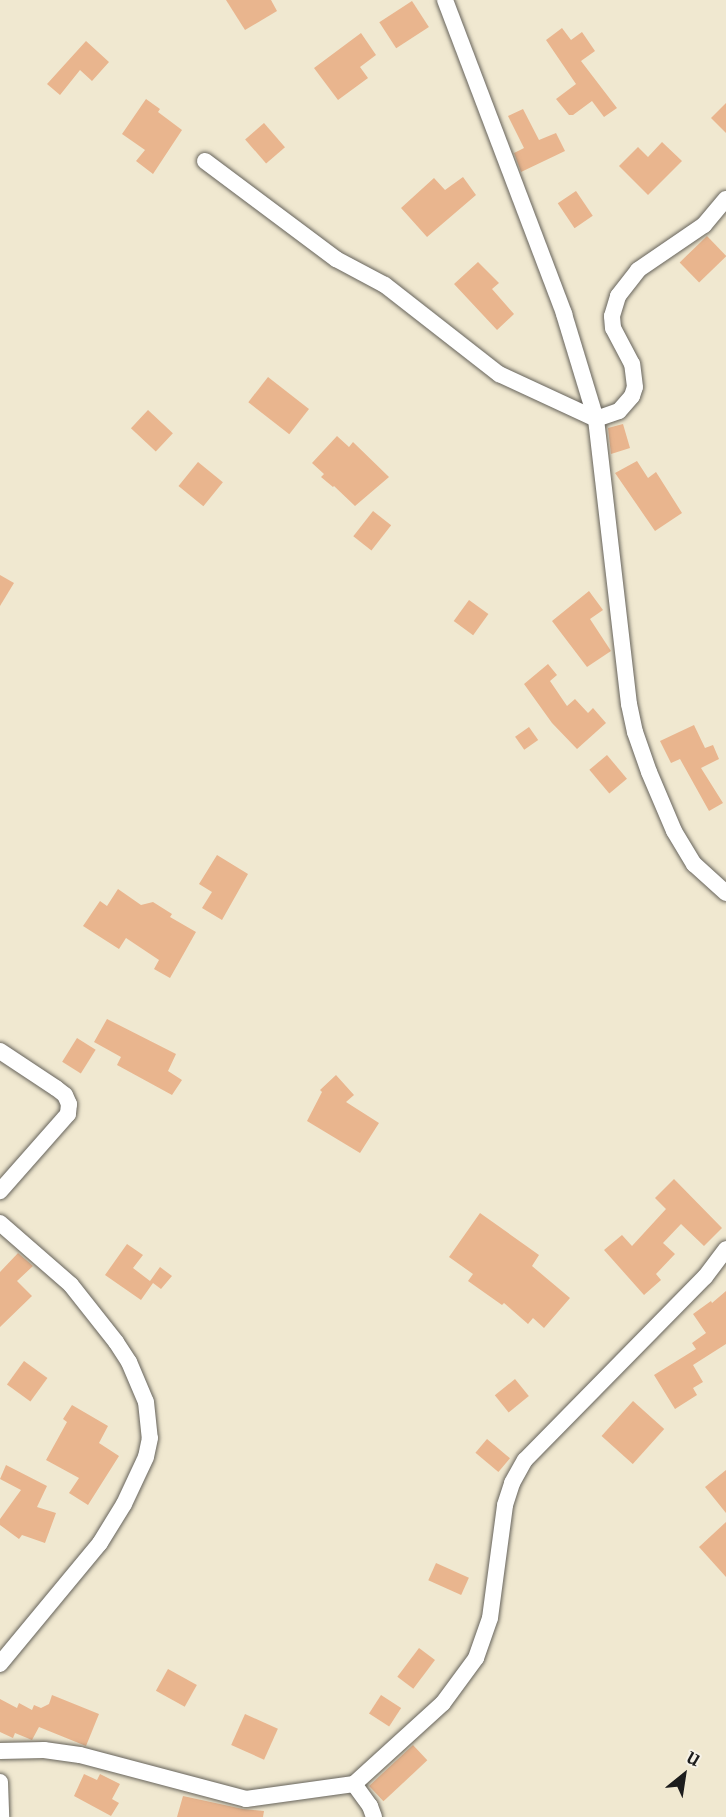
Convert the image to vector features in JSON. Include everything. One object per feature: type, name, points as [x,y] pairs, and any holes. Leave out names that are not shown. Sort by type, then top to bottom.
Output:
[{"type":"street","points":[[445,0],[564,314],[596,419],[629,704],[635,732],[648,772],[674,831],[694,864],[726,893]]},
{"type":"street","points":[[206,161],[336,259],[385,285],[499,374],[596,419],[619,411],[632,396],[635,387],[632,364],[613,328],[612,316],[618,296],[638,270],[704,225],[726,199]]},
{"type":"street","points":[[0,1051],[57,1088],[65,1095],[69,1104],[68,1114],[0,1191]]},
{"type":"street","points":[[0,1223],[71,1285],[116,1342],[129,1362],[146,1402],[150,1438],[146,1457],[124,1504],[100,1543],[0,1664]]},
{"type":"street","points":[[0,1751],[44,1750],[80,1755],[246,1799],[354,1785],[443,1703],[476,1658],[490,1618],[505,1505],[512,1483],[525,1460],[705,1277],[726,1249]]},
{"type":"street","points":[[0,1782],[3,1802],[1,1817]]},
{"type":"street","points":[[354,1785],[370,1806],[374,1817]]},
{"type":"building","points":[[226,0],[271,0],[277,11],[245,30]]},
{"type":"building","points":[[412,1],[429,27],[396,48],[379,22]]},
{"type":"building","points":[[562,28],[571,40],[582,32],[595,51],[581,61],[617,108],[604,117],[592,101],[573,115],[569,115],[556,99],[576,84],[546,40]]},
{"type":"building","points":[[361,33],[376,55],[360,67],[368,78],[338,100],[314,68]]},
{"type":"building","points":[[86,41],[109,62],[92,81],[80,70],[60,95],[47,84]]},
{"type":"building","points":[[146,99],[160,109],[158,112],[182,130],[153,174],[136,161],[145,150],[122,134]]},
{"type":"building","points":[[726,103],[726,133],[711,118]]},
{"type":"building","points":[[523,109],[539,140],[556,133],[565,151],[521,172],[514,153],[524,148],[508,116]]},
{"type":"building","points":[[264,123],[285,147],[266,164],[245,139]]},
{"type":"building","points":[[662,142],[682,161],[648,195],[619,166],[638,147],[648,157]]},
{"type":"building","points":[[463,177],[476,195],[427,237],[401,208],[434,178],[445,190]]},
{"type":"building","points":[[576,191],[593,216],[575,228],[558,203]]},
{"type":"building","points":[[707,236],[726,257],[699,283],[680,262]]},
{"type":"building","points":[[478,262],[499,283],[492,289],[514,314],[497,330],[454,284]]},
{"type":"building","points":[[268,377],[309,409],[289,434],[248,402]]},
{"type":"building","points":[[148,410],[173,433],[156,451],[131,428]]},
{"type":"building","points":[[623,424],[630,448],[611,454],[608,428]]},
{"type":"building","points":[[337,436],[349,447],[353,442],[389,477],[355,506],[321,477],[324,474],[312,463]]},
{"type":"building","points":[[637,461],[648,478],[656,472],[682,513],[655,531],[615,473]]},
{"type":"building","points":[[198,462],[223,482],[203,506],[178,486]]},
{"type":"building","points":[[373,511],[391,525],[371,550],[353,536]]},
{"type":"building","points":[[0,575],[14,583],[0,606]]},
{"type":"building","points":[[589,591],[603,610],[590,619],[611,651],[587,667],[552,621]]},
{"type":"building","points":[[469,600],[488,614],[473,635],[454,621]]},
{"type":"building","points":[[548,664],[557,675],[550,681],[567,706],[575,699],[588,713],[593,708],[606,723],[577,749],[552,723],[524,684]]},
{"type":"building","points":[[694,725],[705,748],[713,745],[719,759],[701,768],[723,803],[709,811],[680,759],[671,763],[660,741]]},
{"type":"building","points":[[529,727],[538,740],[524,750],[515,737]]},
{"type":"building","points":[[607,755],[627,779],[609,794],[589,770]]},
{"type":"building","points":[[217,855],[248,874],[222,920],[202,908],[212,892],[199,884]]},
{"type":"building","points":[[118,889],[141,905],[153,902],[172,914],[170,917],[196,932],[170,978],[154,969],[159,960],[126,938],[119,949],[83,926],[100,901],[107,906]]},
{"type":"building","points":[[107,1019],[176,1054],[168,1071],[182,1080],[172,1095],[117,1065],[121,1057],[94,1042]]},
{"type":"building","points":[[77,1038],[96,1050],[81,1073],[62,1062]]},
{"type":"building","points":[[336,1075],[354,1095],[346,1102],[379,1123],[360,1153],[307,1121],[322,1092],[320,1090]]},
{"type":"building","points":[[674,1179],[722,1228],[704,1246],[681,1224],[663,1243],[675,1254],[656,1274],[661,1280],[644,1295],[604,1250],[622,1235],[632,1246],[666,1209],[655,1198]]},
{"type":"building","points":[[480,1213],[539,1255],[532,1266],[570,1298],[544,1328],[533,1318],[528,1324],[504,1303],[502,1305],[468,1281],[473,1274],[449,1257]]},
{"type":"building","points":[[127,1244],[143,1255],[133,1268],[150,1281],[160,1267],[172,1276],[161,1289],[153,1283],[141,1300],[105,1275]]},
{"type":"building","points":[[18,1253],[33,1266],[17,1281],[32,1296],[0,1327],[0,1272]]},
{"type":"building","points":[[726,1291],[726,1344],[693,1365],[703,1382],[693,1388],[697,1395],[675,1409],[654,1375],[696,1349],[692,1343],[706,1333],[693,1314],[711,1301],[712,1303]]},
{"type":"building","points":[[24,1361],[47,1378],[30,1402],[7,1384]]},
{"type":"building","points":[[515,1379],[529,1396],[509,1412],[495,1395]]},
{"type":"building","points":[[633,1401],[664,1429],[633,1464],[602,1436]]},
{"type":"building","points":[[72,1405],[108,1426],[99,1443],[119,1456],[88,1505],[69,1493],[79,1478],[46,1460],[67,1422],[63,1419]]},
{"type":"building","points":[[487,1439],[510,1458],[498,1472],[475,1453]]},
{"type":"building","points":[[6,1465],[47,1486],[37,1507],[56,1513],[45,1543],[22,1535],[19,1539],[0,1525],[0,1519],[21,1490],[0,1479]]},
{"type":"building","points":[[726,1470],[726,1513],[705,1487]]},
{"type":"building","points":[[726,1522],[726,1577],[699,1547]]},
{"type":"building","points":[[436,1563],[469,1578],[461,1595],[428,1580]]},
{"type":"building","points":[[419,1648],[435,1660],[413,1689],[397,1677]]},
{"type":"building","points":[[168,1669],[197,1685],[185,1707],[156,1691]]},
{"type":"building","points":[[52,1695],[99,1714],[86,1746],[39,1727],[32,1740],[15,1733],[13,1738],[0,1732],[0,1699],[17,1708],[19,1703],[32,1710],[34,1705],[41,1708],[49,1704]]},
{"type":"building","points":[[381,1695],[401,1708],[389,1727],[369,1713]]},
{"type":"building","points":[[245,1714],[278,1729],[264,1760],[231,1745]]},
{"type":"building","points":[[413,1745],[427,1760],[383,1801],[369,1786]]},
{"type":"building","points":[[84,1774],[97,1780],[100,1774],[120,1784],[112,1799],[119,1803],[111,1816],[74,1796]]},
{"type":"building","points":[[183,1796],[243,1809],[264,1811],[263,1817],[177,1817]]}]
